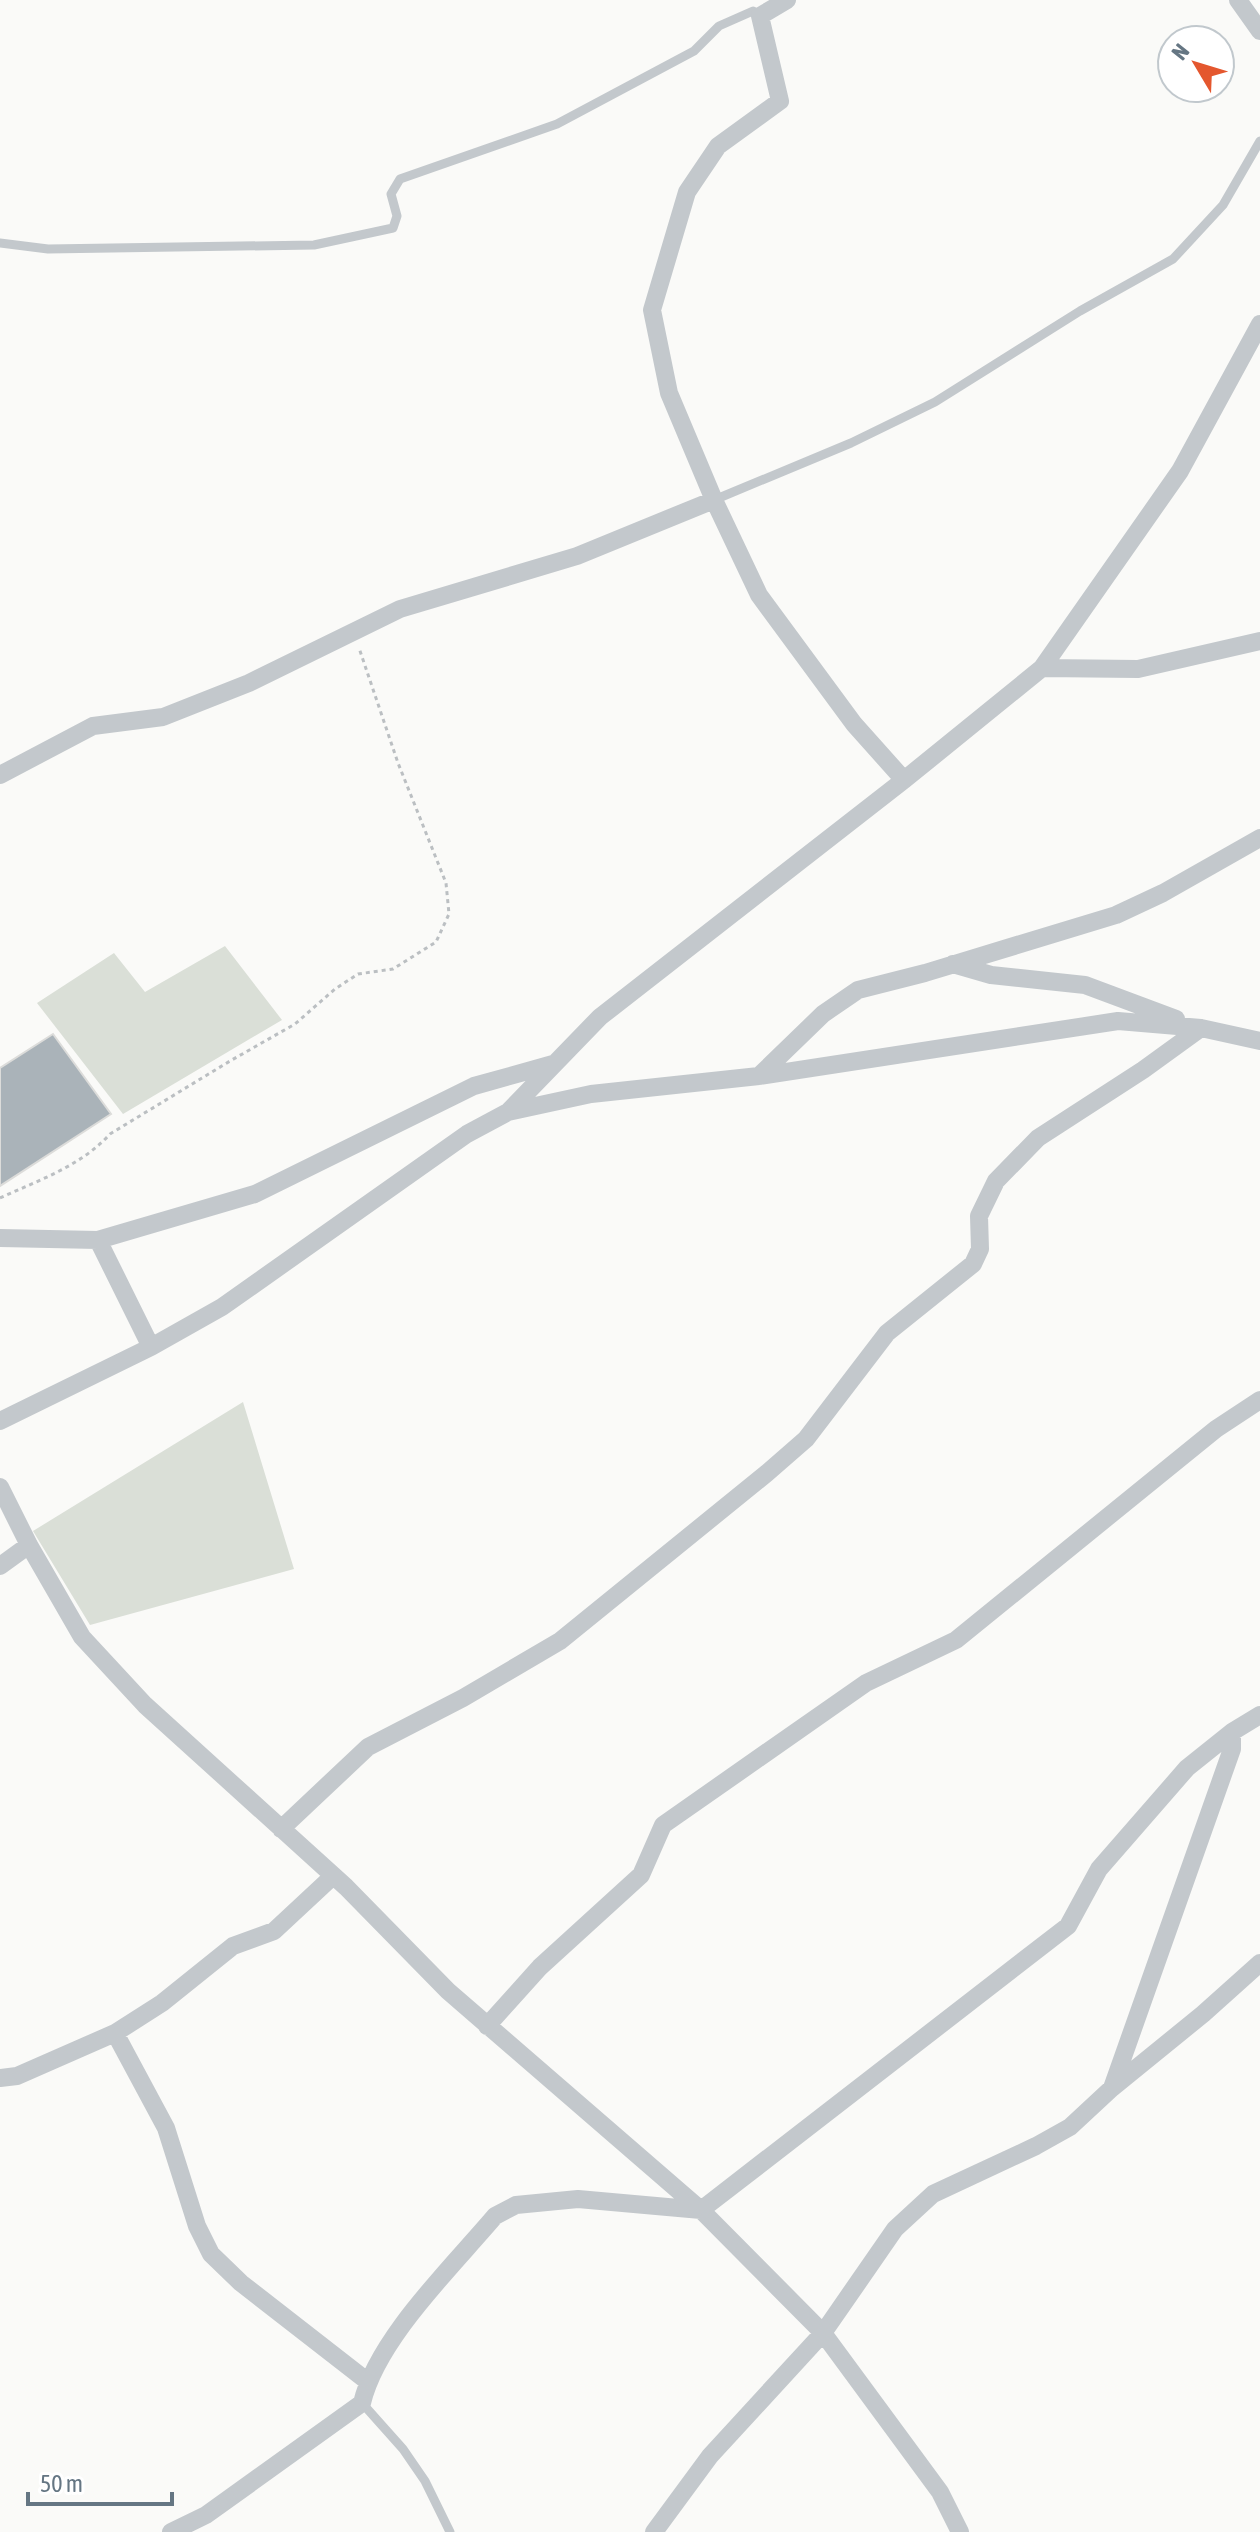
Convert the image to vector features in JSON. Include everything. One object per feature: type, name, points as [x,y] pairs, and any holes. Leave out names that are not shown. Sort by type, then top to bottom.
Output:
[{"type":"street","points":[[787,0],[760,16],[780,101],[718,146],[687,192],[652,310],[669,393],[714,500],[759,595],[854,724],[904,780]]},
{"type":"street","points":[[1238,0],[1260,31]]},
{"type":"street","points":[[508,1112],[600,1017],[1042,668],[1180,471],[1260,324]]},
{"type":"street","points":[[0,775],[93,726],[163,717],[249,683],[421,601],[577,556],[714,500]]},
{"type":"street","points":[[1042,668],[1138,669],[1260,641]]},
{"type":"street","points":[[759,1076],[823,1014],[858,990],[1116,915],[1163,893],[1260,838]]},
{"type":"street","points":[[953,964],[991,975],[1085,985],[1201,1028]]},
{"type":"street","points":[[0,1421],[151,1347],[222,1307],[467,1134],[508,1112],[591,1094],[759,1076],[1118,1021],[1201,1028],[1260,1041]]},
{"type":"street","points":[[281,1829],[368,1747],[463,1698],[560,1641],[767,1473],[806,1439],[887,1333],[973,1264],[980,1249],[979,1216],[996,1181],[1027,1148],[1201,1028]]},
{"type":"street","points":[[0,1238],[98,1240],[255,1194],[474,1086],[555,1063]]},
{"type":"street","points":[[98,1240],[151,1347]]},
{"type":"street","points":[[487,2026],[540,1967],[641,1875],[663,1825],[866,1683],[956,1640],[1216,1429],[1260,1400]]},
{"type":"street","points":[[0,1487],[82,1637],[145,1705],[346,1887],[448,1991],[701,2210],[823,2333],[940,2492],[960,2532]]},
{"type":"street","points":[[0,1566],[29,1545]]},
{"type":"street","points":[[171,2532],[206,2515],[362,2403],[367,2381],[398,2330],[495,2216],[516,2205],[578,2199],[701,2210],[1068,1926],[1099,1869],[1187,1768],[1232,1732],[1260,1715]]},
{"type":"street","points":[[1112,2088],[1232,1749],[1232,1732]]},
{"type":"street","points":[[0,2078],[17,2076],[115,2033],[162,2003],[233,1946],[274,1931],[332,1877]]},
{"type":"street","points":[[654,2532],[710,2456],[823,2333],[895,2229],[933,2194],[1070,2127],[1260,1963]]},
{"type":"street","points":[[115,2033],[166,2128],[197,2226],[211,2254],[241,2283],[367,2381]]},
{"type":"lane","points":[[0,243],[48,249],[314,245],[393,228],[397,216],[391,194],[400,179],[557,124],[694,51],[719,26],[753,11],[760,16]]},
{"type":"lane","points":[[714,500],[851,443],[935,402],[1080,311],[1173,259],[1223,205],[1260,141]]},
{"type":"lane","points":[[362,2403],[403,2449],[425,2481],[450,2532]]},
{"type":"path","points":[[0,1198],[74,1164],[110,1134],[295,1024],[335,989],[358,974],[393,969],[436,942],[449,914],[446,883],[398,763],[353,633]]},
{"type":"shaded area","points":[[225,946],[282,1020],[123,1114],[37,1003],[114,953],[145,992]]},
{"type":"shaded area","points":[[243,1402],[294,1569],[90,1625],[33,1531]]},
{"type":"building","points":[[53,1034],[111,1114],[0,1186],[0,1068]]}]
